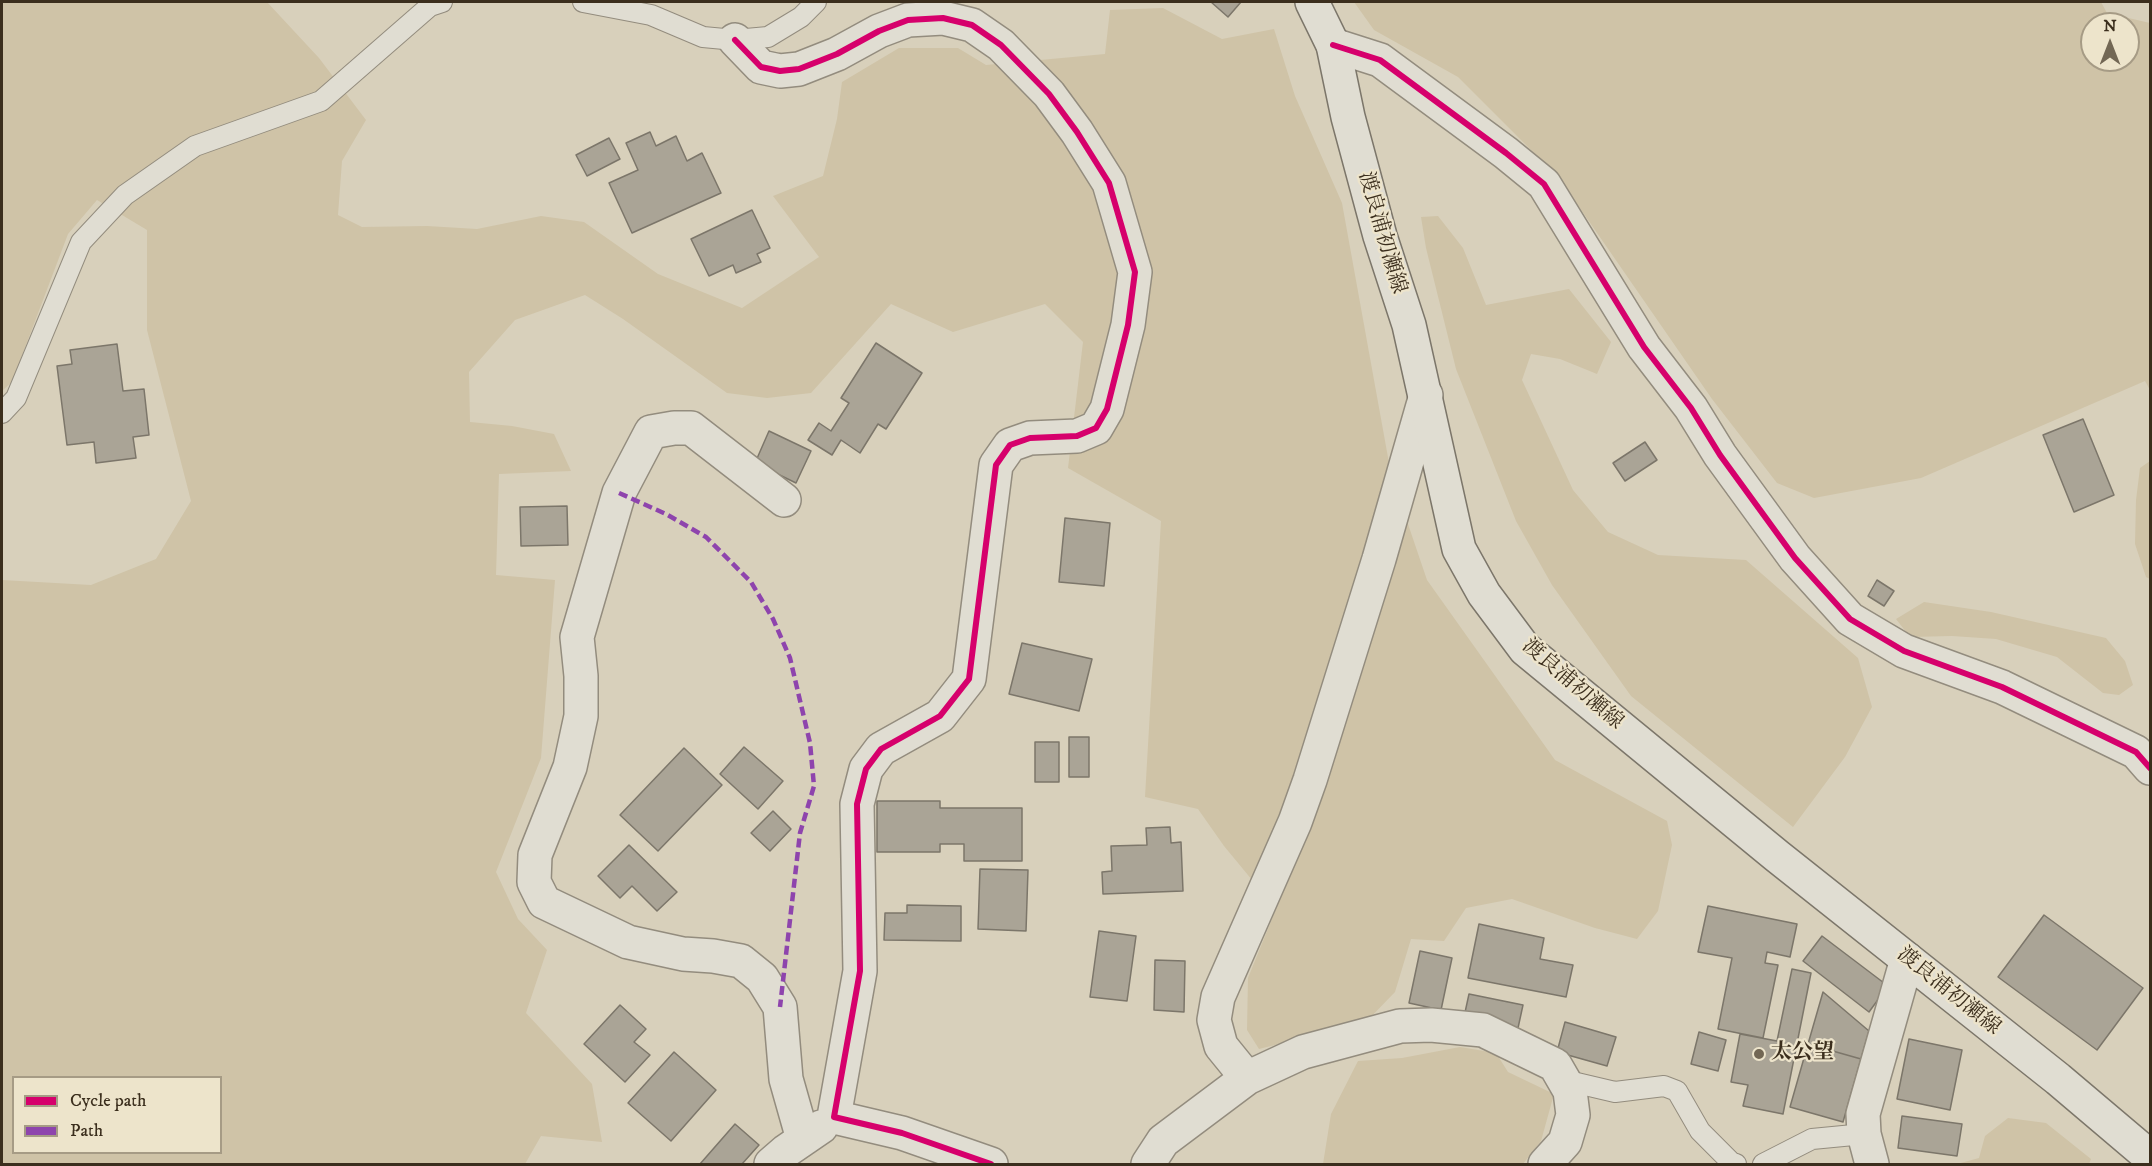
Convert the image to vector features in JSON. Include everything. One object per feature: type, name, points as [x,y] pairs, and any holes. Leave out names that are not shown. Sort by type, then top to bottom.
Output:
[{"type":"street","name":"渡良浦初瀬線","points":[[1312,2],[1333,45],[1348,117],[1380,236],[1409,325],[1459,549],[1484,594],[1525,649],[1605,716],[2058,1079],[2151,1157]]},
{"type":"street","points":[[735,40],[761,67],[780,71],[799,69],[837,54],[879,31],[908,20],[943,18],[972,25],[1001,45],[1049,94],[1077,132],[1108,183],[1135,272],[1123,346],[1107,409],[1096,428],[1077,436],[1030,438],[1010,444],[996,465],[969,679],[940,716],[881,749],[866,769],[857,804],[861,971],[834,1118],[771,1164]]},
{"type":"street","points":[[1333,45],[1380,60],[1506,153],[1544,184],[1644,347],[1691,408],[1720,455],[1795,558],[1850,619],[1904,651],[2002,687],[2136,752],[2151,768]]},
{"type":"street","points":[[1247,1078],[1221,1046],[1214,1020],[1218,997],[1295,822],[1306,791],[1379,559],[1426,395]]},
{"type":"street","points":[[784,500],[692,428],[651,432],[619,493],[577,637],[581,676],[580,716],[570,767],[536,855],[534,882],[544,902],[628,942],[682,954],[741,961],[762,978],[780,1007],[786,1079],[803,1139]]},
{"type":"street","points":[[1868,1149],[1863,1114],[1907,959]]},
{"type":"street","points":[[1148,1164],[1163,1141],[1247,1078],[1303,1052],[1400,1026],[1431,1025],[1483,1030],[1556,1065],[1570,1091],[1573,1115],[1565,1142],[1545,1164]]},
{"type":"street","points":[[834,1118],[902,1132],[991,1164]]},
{"type":"lane","points":[[2,413],[16,398],[81,242],[125,195],[195,146],[321,100],[430,6],[442,2]]},
{"type":"lane","points":[[584,2],[651,15],[704,37],[735,40],[768,37],[801,17],[816,2]]},
{"type":"lane","points":[[1564,1080],[1615,1092],[1664,1086],[1677,1091],[1700,1131],[1732,1163],[1736,1164]]},
{"type":"lane","points":[[1762,1164],[1812,1139],[1868,1149]]},
{"type":"shaded area","points":[[2,2],[267,2],[319,58],[366,120],[342,161],[338,215],[362,227],[427,226],[477,229],[541,216],[584,222],[658,274],[742,308],[819,257],[773,196],[823,176],[837,119],[842,82],[899,48],[958,48],[986,65],[1105,54],[1110,10],[1163,8],[1222,39],[1274,29],[1295,96],[1342,203],[1391,474],[1427,580],[1555,760],[1667,821],[1672,845],[1658,911],[1637,939],[1595,928],[1512,899],[1466,908],[1444,941],[1411,939],[1395,992],[1366,1022],[1259,1049],[1247,1030],[1248,978],[1276,909],[1224,846],[1198,809],[1145,797],[1161,521],[1068,468],[1083,342],[1045,304],[953,332],[891,304],[811,393],[767,398],[727,393],[623,319],[585,295],[515,320],[469,372],[470,422],[512,426],[554,434],[571,471],[499,474],[496,575],[555,580],[541,758],[496,872],[518,919],[547,950],[526,1013],[592,1084],[602,1142],[541,1136],[525,1164],[2,1164],[2,580],[91,585],[156,559],[191,501],[147,330],[147,230],[97,200],[68,234],[12,382],[2,391]]},
{"type":"shaded area","points":[[1354,2],[2101,2],[2106,12],[2080,12],[2080,72],[2140,72],[2140,21],[2150,23],[2150,390],[2145,381],[1921,478],[1814,498],[1777,483],[1712,399],[1559,178],[1458,77],[1374,30]]},
{"type":"shaded area","points":[[1438,216],[1463,248],[1486,305],[1569,289],[1611,342],[1597,374],[1560,359],[1531,354],[1522,380],[1573,490],[1608,532],[1658,555],[1746,560],[1858,658],[1872,707],[1845,757],[1793,827],[1631,696],[1552,585],[1516,521],[1456,369],[1426,248],[1421,217]]},
{"type":"shaded area","points":[[2150,461],[2150,579],[2146,577],[2135,544],[2136,500],[2140,468]]},
{"type":"shaded area","points":[[1924,602],[1991,612],[2106,638],[2125,661],[2133,685],[2119,695],[2103,693],[2057,657],[1996,639],[1952,636],[1910,637],[1896,619]]},
{"type":"shaded area","points":[[1460,1047],[1496,1053],[1508,1072],[1554,1094],[1541,1141],[1523,1164],[1323,1164],[1331,1114],[1358,1061],[1402,1058]]},
{"type":"shaded area","points":[[2008,1118],[2046,1123],[2091,1159],[2089,1164],[1957,1164],[1979,1158],[1985,1136]]},
{"type":"building","points":[[1211,2],[1241,2],[1228,17]]},
{"type":"building","points":[[650,132],[656,146],[676,136],[687,161],[702,153],[721,193],[632,233],[609,183],[638,170],[626,143]]},
{"type":"building","points":[[609,138],[620,159],[587,176],[576,155]]},
{"type":"building","points":[[752,210],[770,248],[757,254],[761,262],[736,273],[733,265],[709,276],[691,239]]},
{"type":"building","points":[[876,343],[922,373],[886,429],[878,424],[860,453],[841,440],[832,455],[808,440],[819,423],[831,431],[849,403],[841,398]]},
{"type":"building","points":[[117,344],[123,391],[144,389],[149,435],[133,437],[136,458],[96,463],[94,442],[67,445],[57,366],[72,364],[70,350]]},
{"type":"building","points":[[2083,419],[2114,495],[2074,512],[2043,435]]},
{"type":"building","points":[[769,431],[811,451],[796,483],[755,463]]},
{"type":"building","points":[[1645,442],[1657,460],[1625,481],[1613,463]]},
{"type":"building","points":[[567,506],[568,545],[521,546],[520,507]]},
{"type":"building","points":[[1065,518],[1110,523],[1104,586],[1059,582]]},
{"type":"building","points":[[1877,580],[1894,591],[1884,606],[1868,596]]},
{"type":"building","points":[[1022,643],[1092,659],[1079,711],[1009,694]]},
{"type":"building","points":[[1069,737],[1089,737],[1089,777],[1069,777]]},
{"type":"building","points":[[1035,742],[1059,742],[1059,782],[1035,782]]},
{"type":"building","points":[[744,747],[783,781],[758,809],[720,774]]},
{"type":"building","points":[[684,748],[722,785],[658,851],[620,815]]},
{"type":"building","points":[[877,801],[940,801],[940,808],[1022,808],[1022,861],[964,861],[964,844],[940,844],[940,852],[877,852]]},
{"type":"building","points":[[773,811],[791,829],[770,851],[751,833]]},
{"type":"building","points":[[1170,827],[1171,843],[1181,842],[1183,891],[1103,894],[1102,872],[1112,871],[1111,846],[1147,845],[1146,828]]},
{"type":"building","points":[[629,845],[677,892],[657,911],[632,886],[620,898],[598,876]]},
{"type":"building","points":[[980,869],[1028,870],[1026,931],[978,929]]},
{"type":"building","points":[[907,905],[961,906],[961,941],[884,940],[885,913],[907,913]]},
{"type":"building","points":[[1708,906],[1797,924],[1790,957],[1767,952],[1765,963],[1778,965],[1763,1038],[1718,1029],[1732,958],[1698,952]]},
{"type":"building","points":[[2044,915],[2143,988],[2097,1050],[1998,977]]},
{"type":"building","points":[[1479,924],[1544,938],[1540,959],[1573,965],[1566,997],[1468,978]]},
{"type":"building","points":[[1099,931],[1136,936],[1127,1001],[1090,997]]},
{"type":"building","points":[[1822,936],[1888,986],[1869,1012],[1803,961]]},
{"type":"building","points":[[1420,951],[1452,958],[1441,1010],[1409,1003]]},
{"type":"building","points":[[1155,960],[1185,961],[1184,1012],[1154,1010]]},
{"type":"building","points":[[1792,969],[1811,973],[1783,1114],[1743,1106],[1748,1085],[1731,1082],[1740,1034],[1777,1041]]},
{"type":"building","points":[[1823,992],[1869,1031],[1861,1059],[1808,1044]]},
{"type":"building","points":[[1469,994],[1523,1005],[1518,1028],[1464,1017]]},
{"type":"building","points":[[620,1005],[646,1029],[634,1042],[650,1055],[625,1082],[584,1044]]},
{"type":"building","points":[[1565,1022],[1616,1037],[1607,1066],[1557,1052]]},
{"type":"building","points":[[1699,1032],[1726,1040],[1718,1071],[1691,1064]]},
{"type":"building","points":[[1909,1039],[1962,1050],[1950,1110],[1897,1099]]},
{"type":"building","points":[[1808,1044],[1861,1059],[1843,1122],[1790,1107]]},
{"type":"building","points":[[674,1052],[716,1090],[671,1141],[628,1103]]},
{"type":"building","points":[[1902,1116],[1962,1124],[1957,1156],[1898,1148]]},
{"type":"building","points":[[735,1124],[759,1145],[742,1164],[700,1164]]},
{"type":"marked path","points":[[619,493],[666,514],[706,537],[751,582],[773,619],[790,658],[810,743],[814,786],[800,833],[780,1007]]},
{"type":"cycle path","points":[[735,40],[761,67],[780,71],[799,69],[837,54],[879,31],[908,20],[943,18],[972,25],[1001,45],[1049,94],[1077,132],[1109,183],[1135,272],[1128,325],[1107,409],[1096,428],[1077,436],[1030,438],[1010,445],[996,465],[969,679],[940,716],[881,749],[866,769],[857,804],[860,971],[834,1117],[902,1133],[991,1164]]},
{"type":"cycle path","points":[[1333,45],[1380,60],[1506,153],[1544,184],[1644,347],[1691,408],[1720,455],[1795,558],[1850,619],[1904,651],[2002,687],[2136,752],[2150,768]]},
{"type":"place","name":"太公望","points":[[1759,1054]]}]
